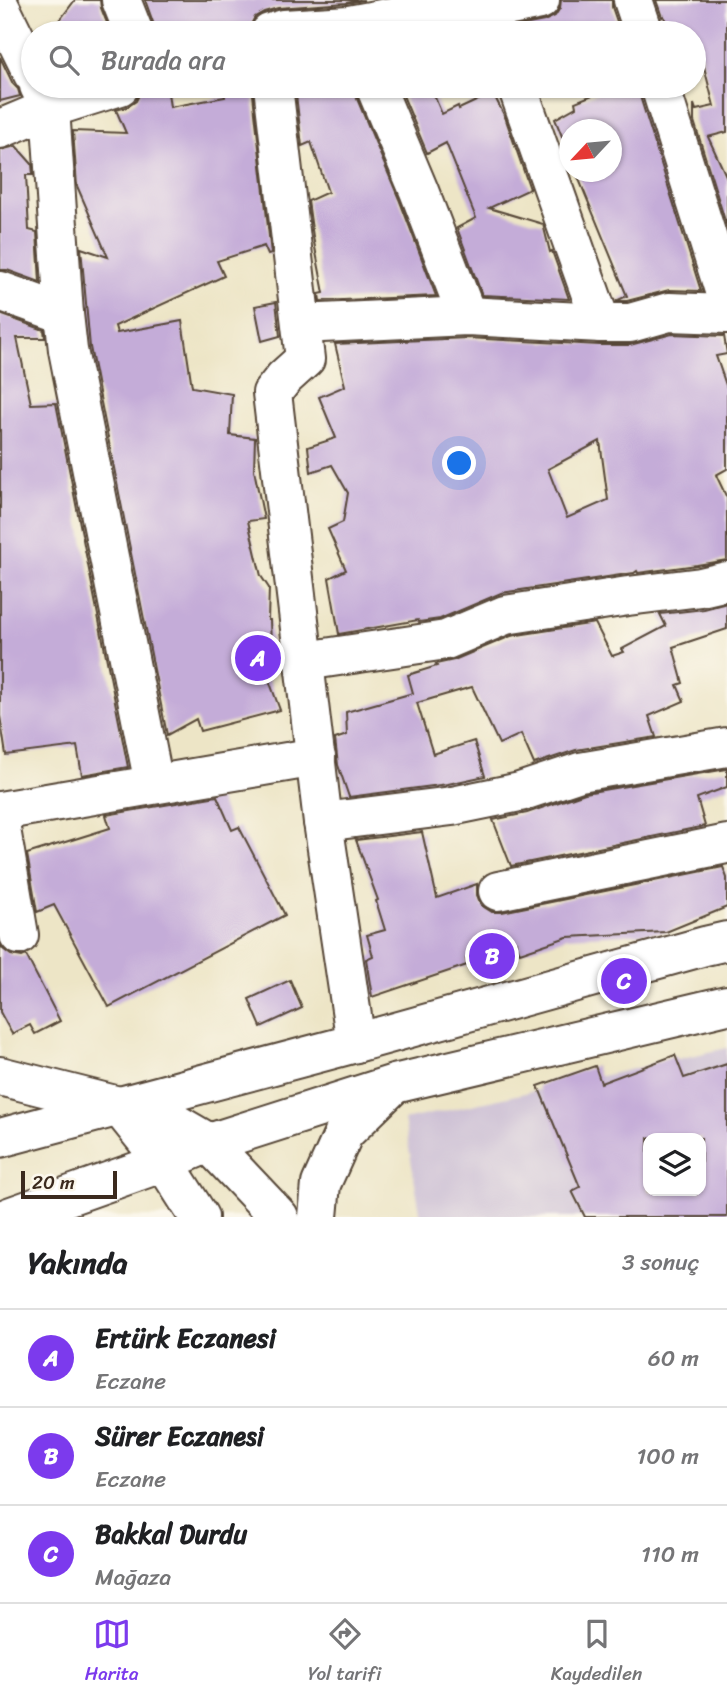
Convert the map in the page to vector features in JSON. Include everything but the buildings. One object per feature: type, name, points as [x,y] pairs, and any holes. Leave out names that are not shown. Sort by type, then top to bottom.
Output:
[{"type":"main road","points":[[121,0],[129,21]]},
{"type":"main road","points":[[382,21],[409,14],[492,14],[540,0]]},
{"type":"main road","points":[[633,0],[640,21]]},
{"type":"main road","points":[[0,7],[21,50]]},
{"type":"main road","points":[[0,129],[44,98]]},
{"type":"main road","points":[[45,98],[68,350],[153,784]]},
{"type":"main road","points":[[274,98],[305,359],[272,393],[323,822],[356,1043]]},
{"type":"main road","points":[[380,98],[467,316]]},
{"type":"main road","points":[[521,98],[601,323]]},
{"type":"main road","points":[[664,98],[727,300]]},
{"type":"main road","points":[[0,291],[64,314]]},
{"type":"main road","points":[[301,324],[467,316],[630,323],[669,312],[727,314]]},
{"type":"main road","points":[[305,661],[446,640],[505,615],[727,581]]},
{"type":"main road","points":[[323,822],[452,806],[520,792],[580,772],[727,747]]},
{"type":"main road","points":[[0,811],[316,757]]},
{"type":"main road","points":[[0,823],[19,934]]},
{"type":"main road","points":[[498,891],[727,844]]},
{"type":"main road","points":[[0,1138],[727,942]]},
{"type":"main road","points":[[15,1216],[209,1143],[394,1084],[727,1005]]},
{"type":"main road","points":[[0,1076],[159,1114],[209,1143],[279,1217]]},
{"type":"main road","points":[[318,1217],[321,1184],[344,1133],[394,1084]]},
{"type":"main road","points":[[120,1106],[164,1162],[199,1217]]},
{"type":"shaded area","points":[[727,1048],[727,1217],[421,1217],[404,1120]]},
{"type":"place","name":"Ertürk Eczanesi","points":[[258,658]]},
{"type":"place","name":"Sürer Eczanesi","points":[[492,956]]},
{"type":"place","name":"Bakkal Durdu","points":[[624,981]]}]
